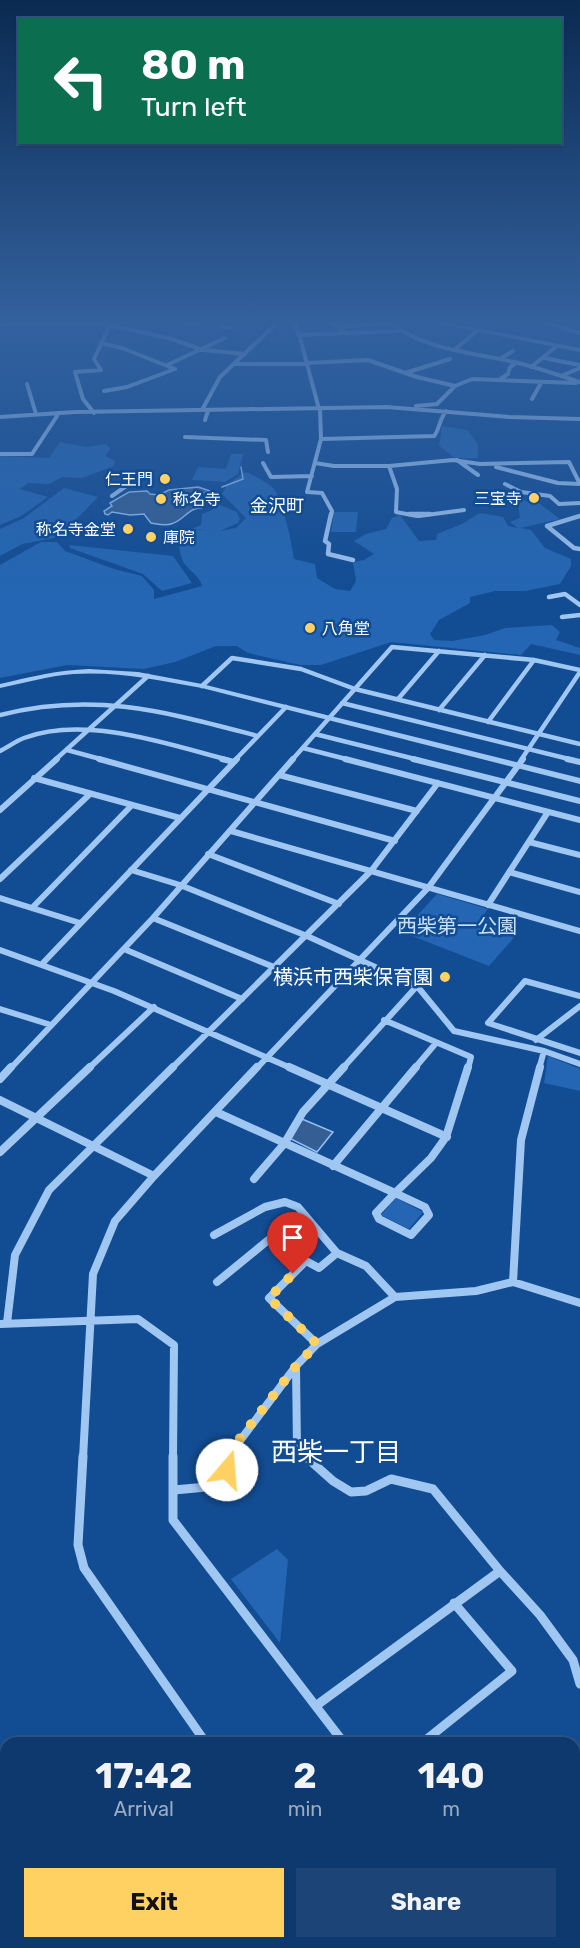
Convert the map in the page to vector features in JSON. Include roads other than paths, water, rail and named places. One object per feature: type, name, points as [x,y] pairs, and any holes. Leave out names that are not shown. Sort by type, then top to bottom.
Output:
[{"type":"street","points":[[0,417],[99,412]]},
{"type":"street","points":[[205,420],[208,412]]},
{"type":"street","points":[[320,412],[321,439],[307,492],[322,493],[332,511],[325,541],[329,544],[328,554],[353,560]]},
{"type":"street","points":[[321,439],[434,436],[439,420],[446,412]]},
{"type":"street","points":[[457,412],[510,417],[580,419]]},
{"type":"street","points":[[0,454],[32,454],[59,413]]},
{"type":"street","points":[[185,437],[266,440],[268,452]]},
{"type":"street","points":[[315,463],[334,466],[389,466],[457,460],[480,464],[502,467],[546,481],[567,485],[580,484],[569,462],[480,464]]},
{"type":"street","points":[[457,460],[478,475]]},
{"type":"street","points":[[263,463],[271,477],[312,476]]},
{"type":"street","points":[[389,466],[395,478],[398,505],[396,512],[418,516],[464,510]]},
{"type":"street","points":[[112,496],[132,482]]},
{"type":"street","points":[[504,484],[521,492],[550,496],[559,504],[580,503]]},
{"type":"street","points":[[579,518],[547,526],[573,548],[580,549]]},
{"type":"street","points":[[549,597],[565,594],[580,605]]},
{"type":"street","points":[[562,617],[580,615]]},
{"type":"street","points":[[0,1079],[153,918],[392,647],[534,660],[580,671],[537,734],[529,750],[428,888],[269,1058],[154,1176],[115,1221],[93,1274],[78,1545],[84,1568],[202,1737]]},
{"type":"street","points":[[398,699],[439,651]]},
{"type":"street","points":[[439,710],[484,655]]},
{"type":"street","points":[[202,686],[232,658],[301,669],[355,689],[580,744]]},
{"type":"street","points":[[488,722],[534,660]]},
{"type":"street","points":[[0,686],[73,672],[148,676],[202,686],[580,781]]},
{"type":"street","points":[[0,810],[148,676]]},
{"type":"street","points":[[0,715],[33,705],[90,703],[160,711],[258,736]]},
{"type":"street","points":[[342,703],[580,762]]},
{"type":"street","points":[[42,964],[286,707]]},
{"type":"street","points":[[0,751],[27,735],[64,729],[143,738],[234,762]]},
{"type":"street","points":[[315,734],[580,801]]},
{"type":"street","points":[[303,748],[580,820]]},
{"type":"street","points":[[67,750],[395,841]]},
{"type":"street","points":[[279,775],[417,812]]},
{"type":"street","points":[[34,778],[180,818]]},
{"type":"street","points":[[340,1737],[173,1520],[174,1345],[138,1319],[4,1323],[15,1255],[49,1190],[371,872],[438,783]]},
{"type":"street","points":[[0,879],[90,794]]},
{"type":"street","points":[[32,908],[132,805]]},
{"type":"street","points":[[488,905],[548,812]]},
{"type":"street","points":[[231,831],[580,931]]},
{"type":"street","points":[[529,842],[580,855]]},
{"type":"street","points":[[208,854],[339,904]]},
{"type":"street","points":[[131,870],[180,885],[307,936],[417,986],[454,1031],[544,1051],[580,1064]]},
{"type":"street","points":[[509,872],[580,892]]},
{"type":"street","points":[[0,898],[80,923]]},
{"type":"street","points":[[153,918],[274,968]]},
{"type":"street","points":[[124,949],[242,999]]},
{"type":"street","points":[[0,950],[93,982],[154,1007],[447,1137]]},
{"type":"street","points":[[580,996],[525,981],[489,1023],[492,1026],[580,1053]]},
{"type":"street","points":[[254,1179],[284,1144],[303,1113],[384,1020],[417,986]]},
{"type":"street","points":[[536,1040],[580,1006]]},
{"type":"street","points":[[0,1152],[154,1007]]},
{"type":"street","points":[[0,1009],[51,1025]]},
{"type":"street","points":[[216,1112],[284,1144],[393,1192],[425,1207],[429,1215],[411,1235],[379,1219],[376,1213],[393,1192],[422,1167],[447,1137],[471,1057],[384,1020]]},
{"type":"street","points":[[333,1166],[436,1043]]},
{"type":"street","points":[[513,1282],[521,1140],[544,1051]]},
{"type":"street","points":[[0,1100],[154,1176]]},
{"type":"street","points":[[214,1235],[265,1207],[285,1202],[298,1207],[337,1253],[366,1266],[395,1297]]},
{"type":"street","points":[[217,1282],[272,1238],[305,1216]]},
{"type":"street","points":[[317,1344],[269,1298],[306,1261],[319,1268],[337,1253]]},
{"type":"street","points":[[174,1490],[228,1485],[227,1455],[296,1366],[317,1344],[395,1297],[476,1291],[513,1282],[580,1303]]},
{"type":"street","points":[[296,1366],[297,1449],[333,1481],[351,1492],[366,1491],[392,1479],[433,1489],[500,1571],[540,1615],[573,1660],[580,1684]]},
{"type":"street","points":[[317,1705],[500,1571]]},
{"type":"street","points":[[430,1737],[512,1671],[454,1603]]},
{"type":"waterway","points":[[222,487],[243,479],[241,467]]},
{"type":"place","name":"仁王門","points":[[165,479]]},
{"type":"place","name":"三宝寺","points":[[534,498]]},
{"type":"place","name":"称名寺","points":[[161,499]]},
{"type":"place","name":"称名寺金堂","points":[[128,529]]},
{"type":"place","name":"庫院","points":[[151,537]]},
{"type":"place","name":"八角堂","points":[[310,628]]},
{"type":"place","name":"横浜市西柴保育園","points":[[445,977]]},
{"type":"district","name":"金沢町","points":[[277,506]]},
{"type":"district","name":"西柴一丁目","points":[[336,1452]]},
{"type":"park label","name":"西柴第一公園","points":[[457,926]]}]
